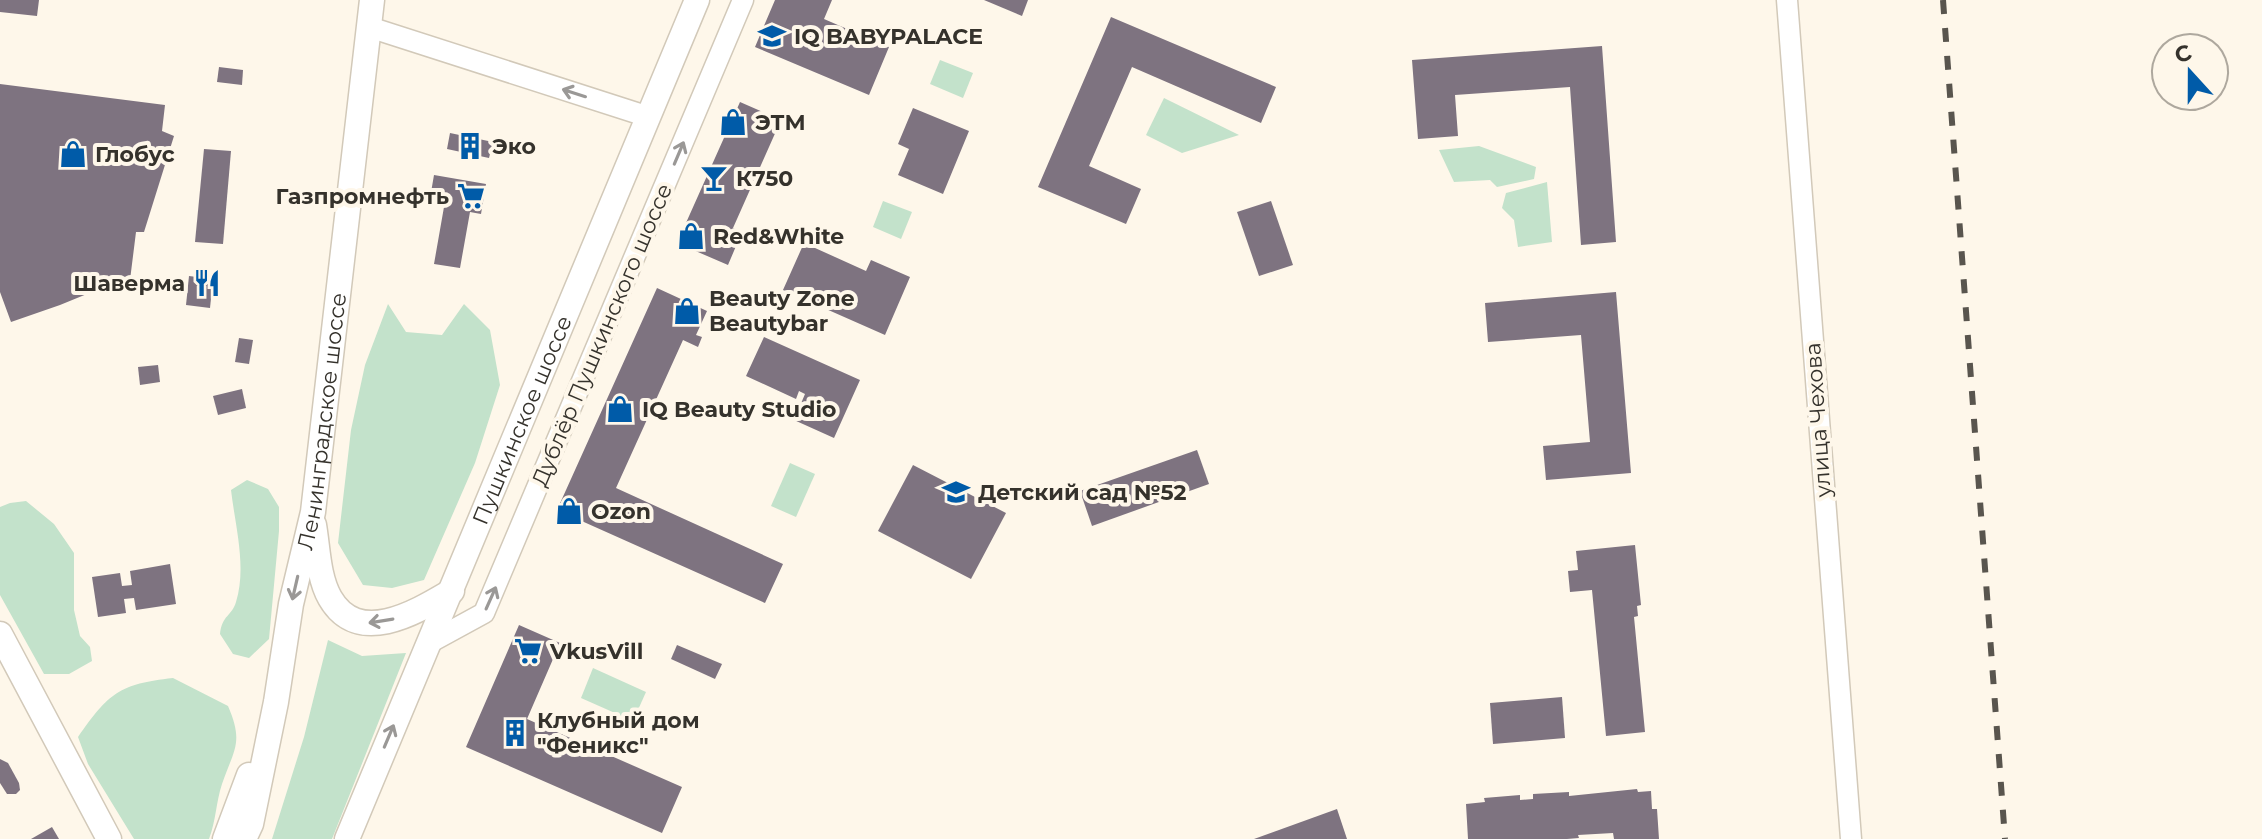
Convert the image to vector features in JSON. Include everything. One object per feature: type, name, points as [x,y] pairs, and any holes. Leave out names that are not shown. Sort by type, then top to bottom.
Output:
[{"type":"main road","name":"Ленинградское шоссе","points":[[244,839],[251,824],[276,702],[291,604],[313,512],[372,0]]},
{"type":"main road","name":"Пушкинское шоссе","points":[[347,839],[697,0]]},
{"type":"main road","points":[[313,512],[321,569],[331,599],[348,616],[372,624],[411,615],[452,591]]},
{"type":"main road","points":[[0,634],[109,839]]},
{"type":"main road","points":[[225,839],[276,702]]},
{"type":"street","name":"Дублёр Пушкинского шоссе","points":[[429,643],[484,613],[743,0]]},
{"type":"street","name":"улица Чехова","points":[[1787,0],[1851,839]]},
{"type":"street","points":[[369,27],[649,117]]},
{"type":"green space","points":[[940,60],[973,73],[963,98],[930,84]]},
{"type":"green space","points":[[1164,98],[1239,135],[1182,153],[1146,135]]},
{"type":"green space","points":[[1479,146],[1536,167],[1534,179],[1497,187],[1490,180],[1454,182],[1439,150]]},
{"type":"green space","points":[[1547,182],[1552,242],[1518,247],[1514,220],[1502,208],[1506,193]]},
{"type":"green space","points":[[883,201],[912,212],[901,239],[873,227]]},
{"type":"green space","points":[[388,304],[406,332],[442,335],[464,304],[490,330],[500,385],[475,463],[424,580],[392,588],[363,585],[338,543],[351,430],[365,365]]},
{"type":"green space","points":[[790,463],[815,474],[796,517],[771,506]]},
{"type":"green space","points":[[247,480],[268,489],[279,507],[269,639],[249,658],[233,654],[220,634],[239,589],[239,546],[231,490]]},
{"type":"green space","points":[[26,501],[54,524],[74,553],[74,610],[80,636],[90,647],[92,661],[69,674],[44,674],[0,595],[0,507]]},
{"type":"green space","points":[[328,640],[362,656],[406,653],[332,839],[272,839],[304,737]]},
{"type":"green space","points":[[593,668],[646,692],[633,721],[581,698]]},
{"type":"green space","points":[[173,678],[228,706],[236,729],[236,746],[220,791],[209,839],[134,839],[88,764],[78,737],[98,710],[117,693],[140,684]]},
{"type":"building","points":[[0,0],[39,0],[37,16],[0,12]]},
{"type":"building","points":[[775,0],[832,0],[824,19],[889,47],[869,95],[755,47]]},
{"type":"building","points":[[984,0],[1028,0],[1022,16]]},
{"type":"building","points":[[1111,17],[1276,87],[1261,123],[1132,67],[1089,166],[1141,189],[1126,224],[1038,187]]},
{"type":"building","points":[[1602,46],[1616,242],[1581,245],[1570,87],[1455,95],[1458,136],[1418,139],[1412,60]]},
{"type":"building","points":[[219,67],[243,70],[242,85],[217,82]]},
{"type":"building","points":[[0,84],[165,105],[162,131],[174,136],[144,232],[136,232],[130,280],[104,277],[104,287],[11,322],[0,292]]},
{"type":"building","points":[[740,102],[781,120],[733,228],[742,232],[728,265],[677,243]]},
{"type":"building","points":[[913,108],[969,131],[943,194],[898,175],[909,149],[898,144]]},
{"type":"building","name":"Эко","points":[[450,133],[493,142],[489,158],[447,149]]},
{"type":"building","points":[[204,149],[231,151],[223,244],[195,242]]},
{"type":"building","points":[[434,175],[486,184],[481,214],[470,212],[460,268],[434,264],[444,207],[429,204]]},
{"type":"building","points":[[1271,201],[1293,265],[1259,276],[1237,212]]},
{"type":"building","points":[[804,243],[866,271],[871,260],[910,277],[885,335],[783,290]]},
{"type":"building","points":[[189,276],[213,279],[210,308],[186,305]]},
{"type":"building","points":[[657,288],[707,311],[696,335],[702,337],[698,347],[683,340],[616,488],[783,564],[765,603],[557,510]]},
{"type":"building","points":[[1616,292],[1631,473],[1546,480],[1543,446],[1590,442],[1581,335],[1488,342],[1485,303]]},
{"type":"building","points":[[764,337],[860,380],[834,438],[794,420],[805,394],[799,391],[796,399],[746,376]]},
{"type":"building","points":[[239,338],[253,340],[249,364],[235,362]]},
{"type":"building","points":[[158,365],[160,382],[140,385],[138,367]]},
{"type":"building","points":[[242,389],[246,408],[218,415],[213,396]]},
{"type":"building","points":[[1197,450],[1209,484],[1092,526],[1080,491]]},
{"type":"building","points":[[913,465],[1006,513],[971,579],[878,531]]},
{"type":"building","points":[[1635,545],[1641,605],[1637,606],[1638,616],[1634,617],[1645,732],[1606,736],[1592,590],[1570,592],[1568,571],[1578,570],[1576,551]]},
{"type":"building","points":[[170,564],[176,604],[136,610],[134,598],[124,599],[126,613],[98,617],[92,577],[120,573],[122,586],[132,585],[130,571]]},
{"type":"building","name":"Клубный дом \"Феникс\"","points":[[519,625],[560,643],[527,719],[682,787],[662,833],[466,747]]},
{"type":"building","points":[[677,645],[722,664],[715,679],[671,659]]},
{"type":"building","points":[[1562,697],[1565,738],[1493,744],[1490,703]]},
{"type":"building","points":[[0,759],[8,763],[19,783],[20,790],[16,794],[7,794],[0,783]]},
{"type":"building","points":[[1637,789],[1638,792],[1651,791],[1652,809],[1657,809],[1659,839],[1614,839],[1613,833],[1578,835],[1579,838],[1567,839],[1468,839],[1466,804],[1485,802],[1484,798],[1520,795],[1520,800],[1533,799],[1533,794],[1569,792],[1569,796]]},
{"type":"building","points":[[1337,809],[1347,839],[1254,839]]},
{"type":"building","points":[[52,827],[59,839],[31,839]]},
{"type":"railway","points":[[1943,0],[2005,839]]},
{"type":"place","name":"IQ BABYPALACE","points":[[772,36]]},
{"type":"place","name":"ЭТМ","points":[[733,122]]},
{"type":"place","name":"Эко","points":[[470,146]]},
{"type":"place","name":"Глобус","points":[[73,154]]},
{"type":"place","name":"К750","points":[[714,178]]},
{"type":"place","name":"Газпромнефть","points":[[471,196]]},
{"type":"place","name":"Red&White","points":[[691,236]]},
{"type":"place","name":"Шаверма","points":[[207,283]]},
{"type":"place","name":"Beauty Zone Beautybar","points":[[687,311]]},
{"type":"place","name":"IQ Beauty Studio","points":[[620,409]]},
{"type":"place","name":"Детский сад №52","points":[[956,492]]},
{"type":"place","name":"Ozon","points":[[569,511]]},
{"type":"place","name":"VkusVill","points":[[528,651]]},
{"type":"place","name":"Клубный дом \"Феникс\"","points":[[515,733]]}]
